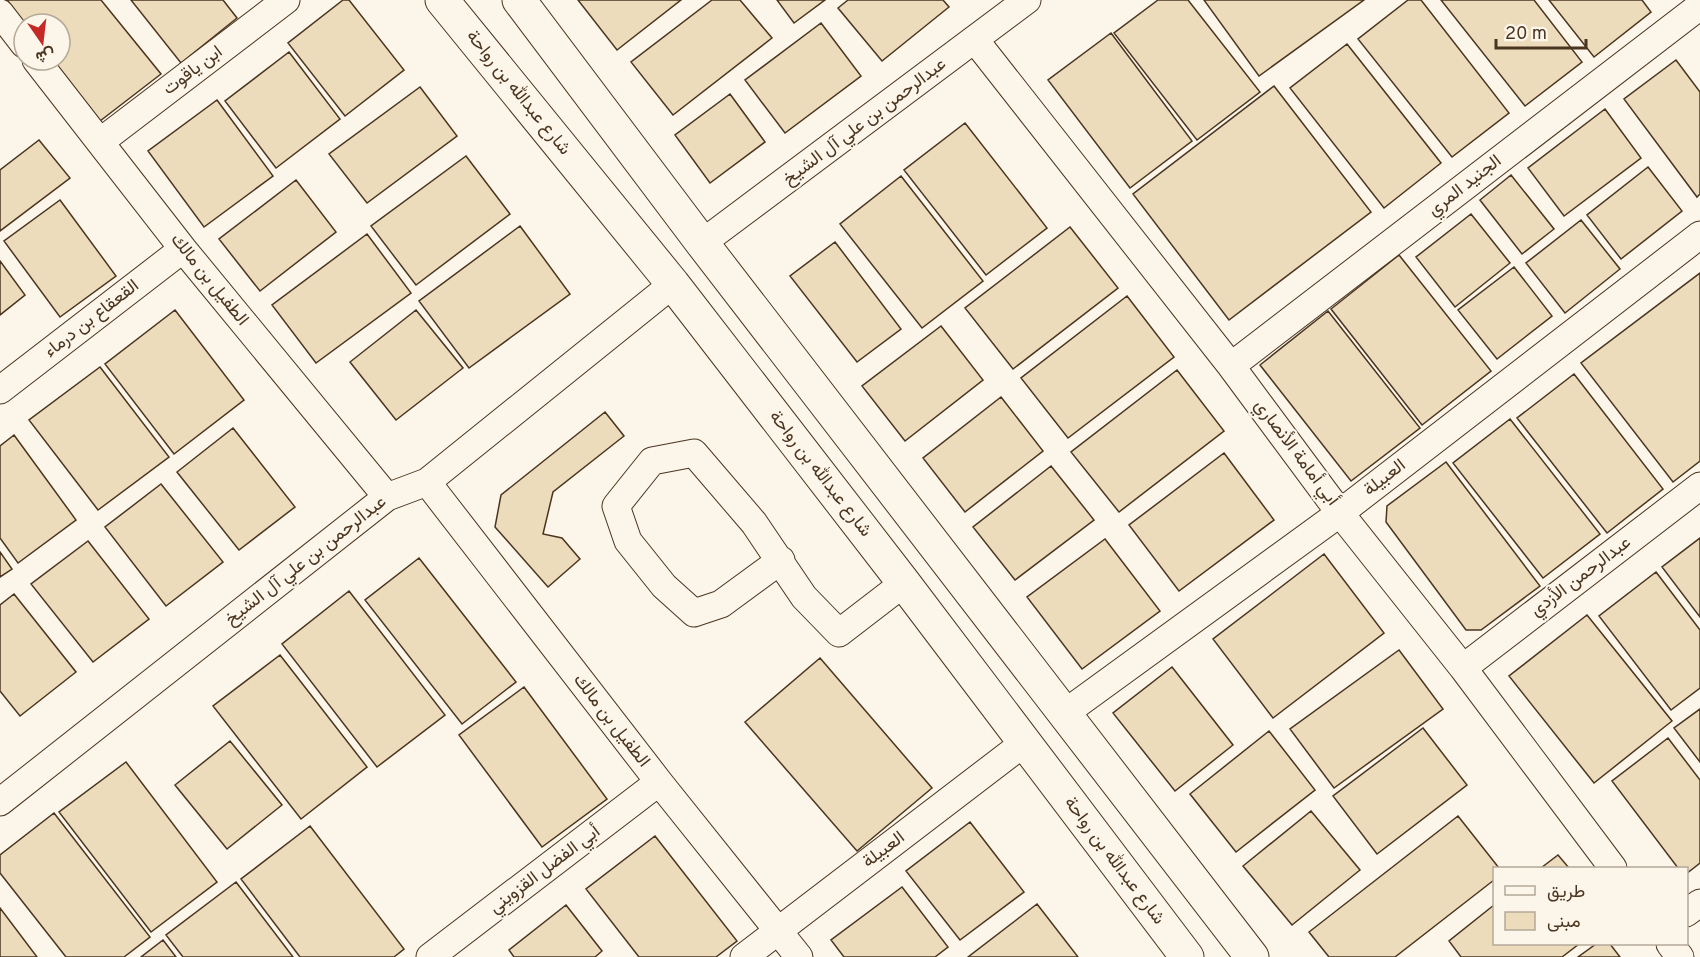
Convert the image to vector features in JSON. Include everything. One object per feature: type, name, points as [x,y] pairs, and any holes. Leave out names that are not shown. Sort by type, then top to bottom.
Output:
[{"type":"street","name":"ابن ياقوت","points":[[100,142],[286,0]]},
{"type":"street","name":"شارع عبدالله بن رواحة","points":[[442,0],[673,284],[1187,957]]},
{"type":"street","points":[[519,0],[702,243],[1252,957]]},
{"type":"street","name":"عبدالرحمن بن علي آل الشيخ","points":[[702,243],[1027,0]]},
{"type":"street","name":"الجنيد المري","points":[[1231,366],[1700,6]]},
{"type":"street","points":[[0,13],[12,28]]},
{"type":"street","name":"أبي أمامة الأنصاري","points":[[975,40],[1231,366],[1340,513],[1463,668],[1612,867]]},
{"type":"street","name":"الطفيل بن مالك","points":[[45,72],[183,249],[387,497]]},
{"type":"street","name":"العبيلة","points":[[1065,713],[1340,513],[1700,235]]},
{"type":"street","name":"القعقاع بن درماء","points":[[0,390],[183,249]]},
{"type":"street","name":"عبدالرحمن بن علي آل الشيخ","points":[[0,802],[387,497],[427,482],[673,284]]},
{"type":"street","points":[[781,560],[721,604],[693,613],[664,586],[628,541],[616,506],[652,461],[694,453],[753,523],[781,560],[804,597],[839,633],[904,584]]},
{"type":"street","name":"الطفيل بن مالك","points":[[427,482],[659,782],[799,957]]},
{"type":"street","name":"عبدالرحمن الأزدي","points":[[1463,668],[1700,486]]},
{"type":"street","name":"العبيلة","points":[[744,957],[1024,742]]},
{"type":"street","name":"أبي الفضل القزويني","points":[[430,957],[659,782]]},
{"type":"street","points":[[1688,912],[1700,903]]},
{"type":"street","points":[[1671,945],[1680,957]]},
{"type":"building","points":[[7,0],[101,0],[161,74],[100,121],[62,72],[72,72],[72,12],[16,12]]},
{"type":"building","points":[[131,0],[223,0],[237,18],[181,63]]},
{"type":"building","points":[[343,0],[349,0],[404,70],[345,116],[288,43]]},
{"type":"building","points":[[578,0],[681,0],[617,50]]},
{"type":"building","points":[[712,0],[740,0],[772,38],[673,115],[631,62]]},
{"type":"building","points":[[777,0],[825,0],[794,23]]},
{"type":"building","points":[[848,0],[943,0],[949,7],[882,61],[838,8]]},
{"type":"building","points":[[1158,0],[1188,0],[1260,92],[1197,140],[1114,33]]},
{"type":"building","points":[[1204,0],[1364,0],[1259,76]]},
{"type":"building","points":[[1408,0],[1421,0],[1509,113],[1452,157],[1358,39]]},
{"type":"building","points":[[1441,0],[1534,0],[1582,62],[1525,106]]},
{"type":"building","points":[[1549,0],[1642,0],[1651,12],[1594,57]]},
{"type":"building","points":[[821,23],[861,76],[785,133],[745,80]]},
{"type":"building","points":[[1111,33],[1192,141],[1130,188],[1048,80]]},
{"type":"building","points":[[1347,44],[1441,163],[1384,208],[1290,88]]},
{"type":"building","points":[[289,52],[340,119],[276,168],[225,101]]},
{"type":"building","points":[[1676,60],[1700,92],[1700,194],[1697,197],[1624,99]]},
{"type":"building","points":[[1274,86],[1371,212],[1229,320],[1133,194]]},
{"type":"building","points":[[420,87],[457,136],[367,203],[329,154]]},
{"type":"building","points":[[730,94],[765,142],[710,183],[675,135]]},
{"type":"building","points":[[217,100],[273,176],[204,227],[148,151]]},
{"type":"building","points":[[1605,109],[1641,158],[1564,216],[1528,168]]},
{"type":"building","points":[[965,123],[1047,228],[986,275],[904,170]]},
{"type":"building","points":[[39,140],[70,178],[0,231],[0,170]]},
{"type":"building","points":[[466,156],[510,214],[416,285],[371,226]]},
{"type":"building","points":[[1648,167],[1682,211],[1621,259],[1587,215]]},
{"type":"building","points":[[1511,175],[1554,229],[1522,254],[1480,200]]},
{"type":"building","points":[[901,176],[983,281],[922,328],[840,224]]},
{"type":"building","points":[[296,180],[336,232],[260,291],[219,239]]},
{"type":"building","points":[[60,200],[116,276],[60,317],[4,241]]},
{"type":"building","points":[[1471,214],[1510,263],[1455,307],[1416,257]]},
{"type":"building","points":[[1581,220],[1620,269],[1565,313],[1526,263]]},
{"type":"building","points":[[520,226],[570,294],[469,368],[419,301]]},
{"type":"building","points":[[1070,227],[1118,288],[1013,369],[965,308]]},
{"type":"building","points":[[367,234],[411,293],[316,363],[272,305]]},
{"type":"building","points":[[835,242],[901,329],[857,362],[790,276]]},
{"type":"building","points":[[1399,255],[1491,371],[1422,425],[1331,309]]},
{"type":"building","points":[[0,261],[25,295],[0,315]]},
{"type":"building","points":[[1514,267],[1552,316],[1497,359],[1458,310]]},
{"type":"building","points":[[1700,273],[1700,461],[1673,482],[1581,363]]},
{"type":"building","points":[[1127,296],[1174,357],[1068,438],[1021,378]]},
{"type":"building","points":[[175,310],[244,400],[174,454],[105,364]]},
{"type":"building","points":[[416,310],[463,368],[396,420],[350,362]]},
{"type":"building","points":[[1328,311],[1420,428],[1351,481],[1260,365]]},
{"type":"building","points":[[941,326],[983,380],[905,441],[862,386]]},
{"type":"building","points":[[100,367],[169,457],[98,510],[29,420]]},
{"type":"building","points":[[1177,370],[1224,431],[1119,512],[1071,452]]},
{"type":"building","points":[[1574,374],[1663,489],[1607,533],[1517,418]]},
{"type":"building","points":[[1001,397],[1043,451],[965,512],[923,458]]},
{"type":"building","points":[[605,412],[624,436],[553,492],[543,534],[562,538],[580,559],[548,587],[495,527],[501,495]]},
{"type":"building","points":[[1510,419],[1600,534],[1543,578],[1453,463]]},
{"type":"building","points":[[233,428],[295,507],[239,550],[177,472]]},
{"type":"building","points":[[14,435],[76,520],[18,563],[0,538],[0,446]]},
{"type":"building","points":[[1224,453],[1274,520],[1179,591],[1129,525]]},
{"type":"building","points":[[1446,462],[1540,586],[1481,630],[1466,630],[1386,522],[1387,506]]},
{"type":"building","points":[[1051,466],[1094,520],[1015,580],[973,527]]},
{"type":"building","points":[[161,484],[223,562],[166,606],[105,527]]},
{"type":"building","points":[[1700,538],[1700,617],[1662,567]]},
{"type":"building","points":[[1105,539],[1160,611],[1082,669],[1027,597]]},
{"type":"building","points":[[88,541],[149,619],[93,662],[31,584]]},
{"type":"building","points":[[0,552],[12,569],[0,577]]},
{"type":"building","points":[[1324,554],[1384,633],[1273,718],[1213,639]]},
{"type":"building","points":[[419,558],[516,682],[462,724],[365,600]]},
{"type":"building","points":[[1656,572],[1700,630],[1700,688],[1671,710],[1599,616]]},
{"type":"building","points":[[349,591],[445,715],[377,767],[282,644]]},
{"type":"building","points":[[14,594],[76,672],[20,716],[0,691],[0,605]]},
{"type":"building","points":[[1587,615],[1672,721],[1594,783],[1509,676]]},
{"type":"building","points":[[1399,650],[1443,709],[1334,788],[1290,729]]},
{"type":"building","points":[[280,655],[367,767],[301,819],[213,706]]},
{"type":"building","points":[[820,658],[932,788],[857,851],[745,722]]},
{"type":"building","points":[[1172,667],[1233,745],[1175,791],[1113,713]]},
{"type":"building","points":[[524,687],[607,799],[542,847],[459,735]]},
{"type":"building","points":[[1700,709],[1700,762],[1674,728]]},
{"type":"building","points":[[1423,728],[1467,785],[1377,854],[1333,796]]},
{"type":"building","points":[[1269,731],[1315,790],[1236,852],[1190,794]]},
{"type":"building","points":[[1668,738],[1700,780],[1700,863],[1688,872],[1688,867],[1677,867],[1612,781]]},
{"type":"building","points":[[230,741],[282,805],[227,849],[175,785]]},
{"type":"building","points":[[126,762],[217,882],[151,932],[59,812]]},
{"type":"building","points":[[1311,811],[1360,870],[1292,925],[1243,866]]},
{"type":"building","points":[[54,813],[150,937],[124,957],[66,957],[0,873],[0,855]]},
{"type":"building","points":[[1458,816],[1498,867],[1493,867],[1493,881],[1395,957],[1329,957],[1309,932]]},
{"type":"building","points":[[970,822],[1024,892],[960,940],[906,871]]},
{"type":"building","points":[[310,826],[404,949],[394,957],[300,957],[241,879]]},
{"type":"building","points":[[655,836],[737,941],[716,957],[639,957],[586,889]]},
{"type":"building","points":[[1558,855],[1568,867],[1542,867]]},
{"type":"building","points":[[236,882],[293,957],[183,957],[166,935]]},
{"type":"building","points":[[902,887],[948,947],[935,957],[844,957],[831,940]]},
{"type":"building","points":[[1037,904],[1078,957],[968,957]]},
{"type":"building","points":[[566,905],[602,951],[595,957],[514,957],[509,950]]},
{"type":"building","points":[[1493,906],[1493,945],[1578,945],[1562,957],[1461,957],[1449,941]]},
{"type":"building","points":[[0,908],[37,957],[0,957]]},
{"type":"building","points":[[163,940],[176,957],[141,957]]},
{"type":"building","points":[[1595,945],[1611,945],[1620,957],[1578,957]]}]
